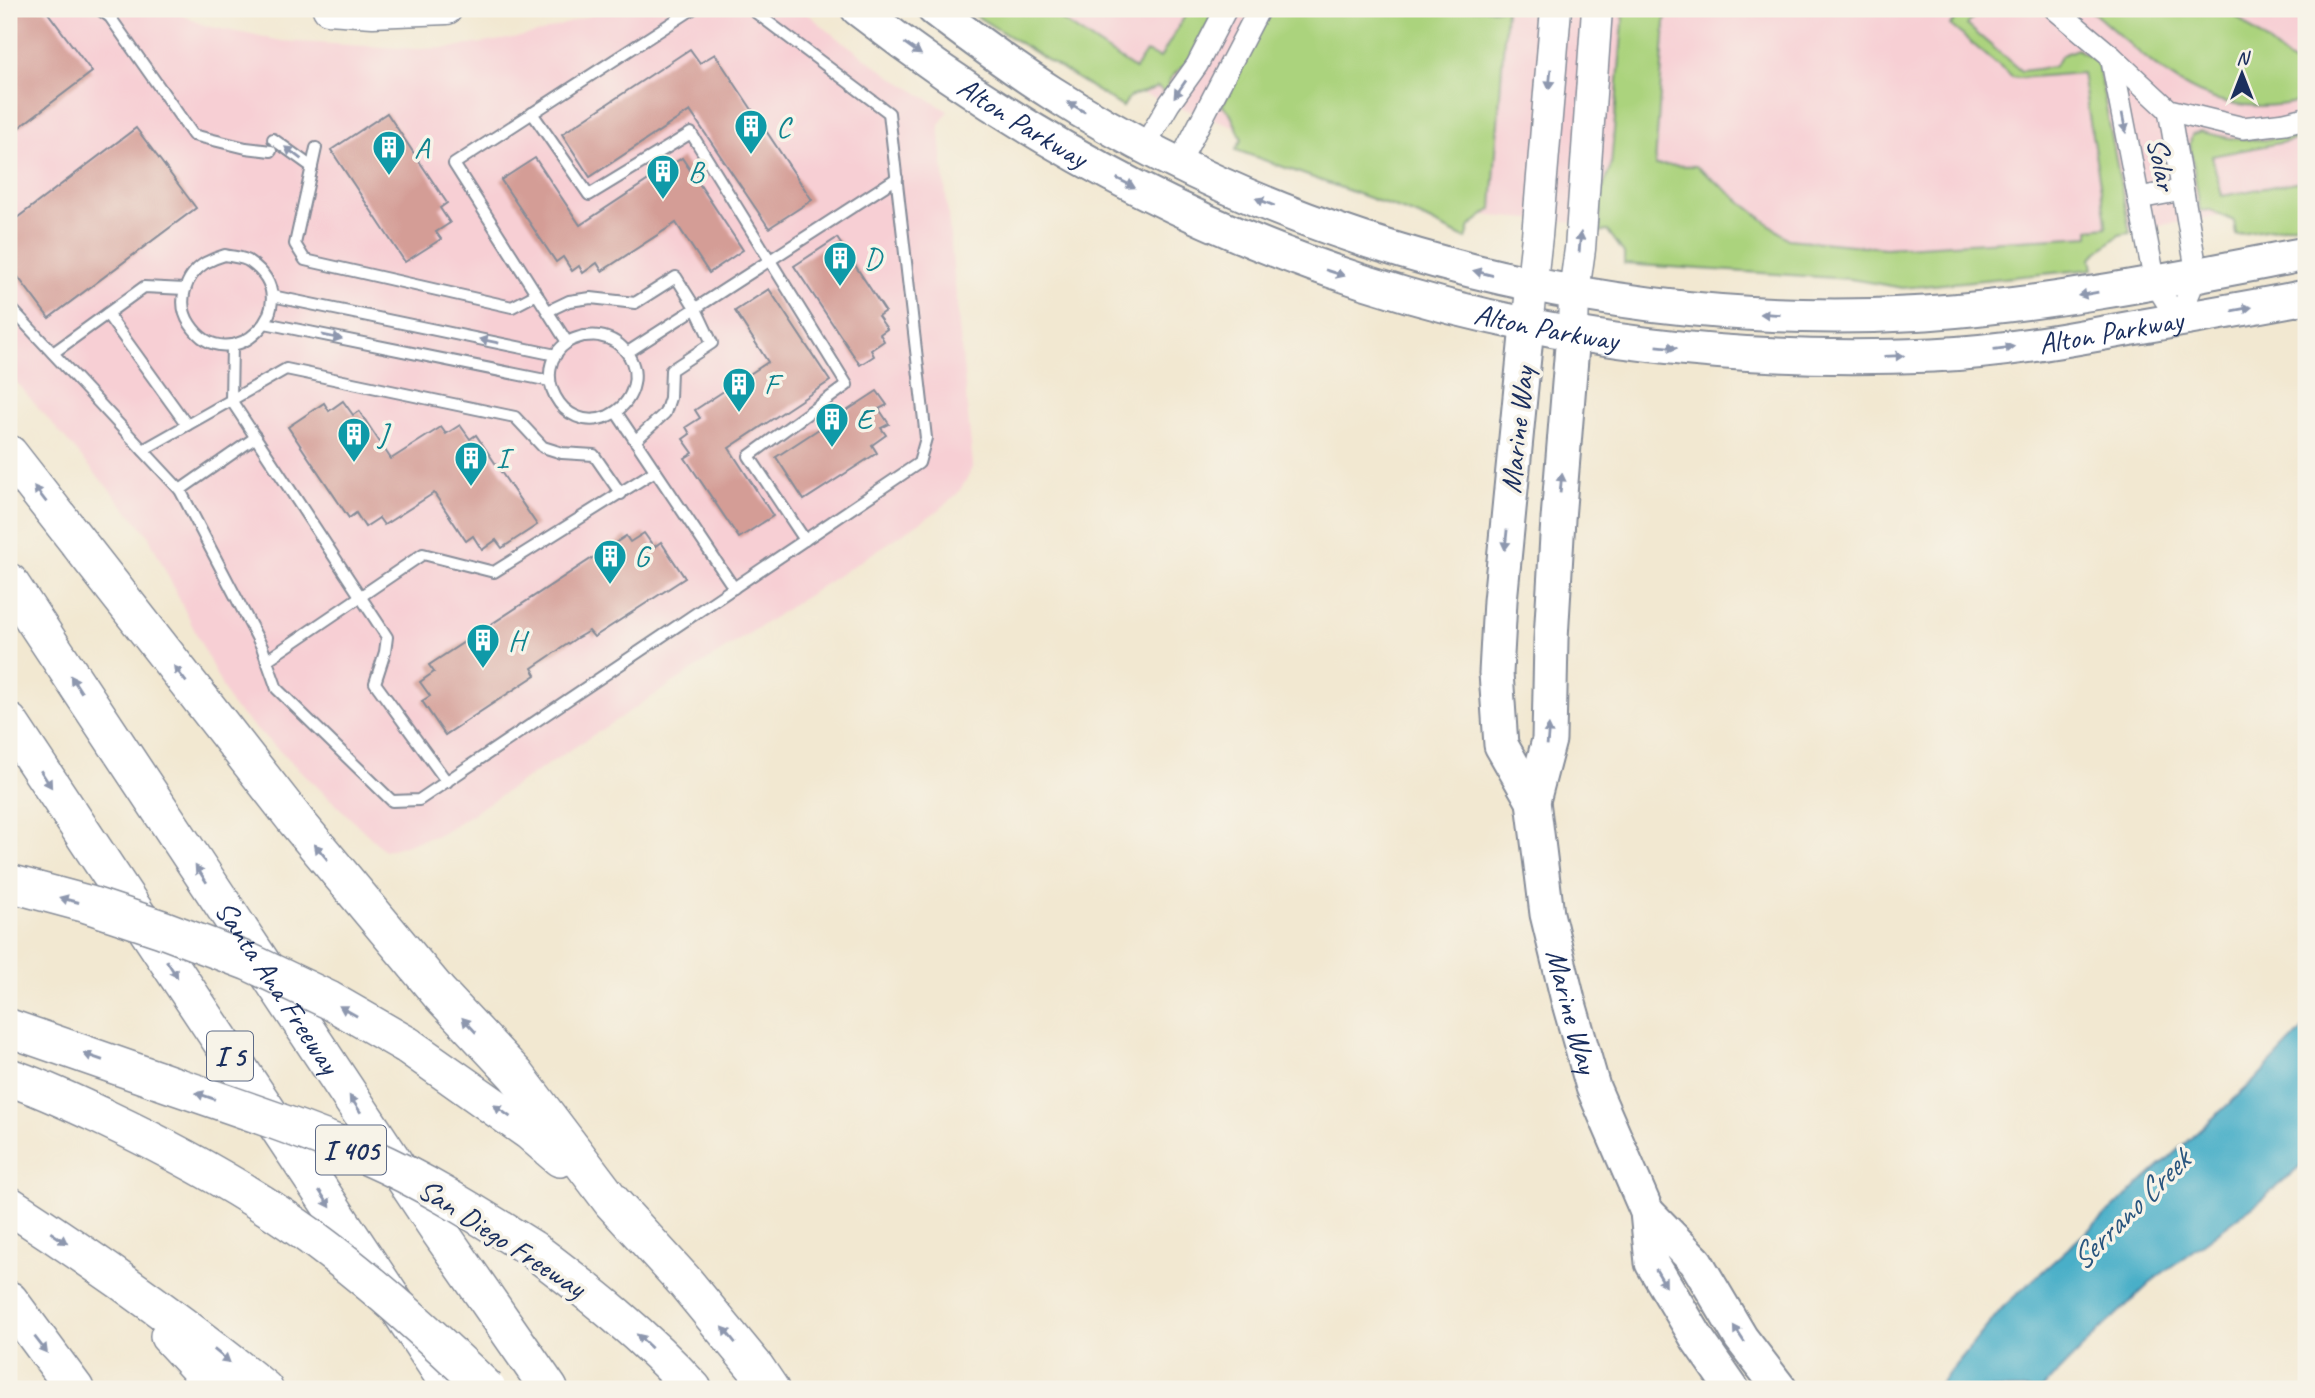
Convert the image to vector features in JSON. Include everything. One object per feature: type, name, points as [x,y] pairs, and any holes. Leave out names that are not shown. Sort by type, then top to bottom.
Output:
[{"type":"highway","points":[[9,454],[296,821],[439,993],[516,1074],[612,1202],[685,1282],[770,1389]]},
{"type":"highway","name":"Santa Ana Freeway","points":[[9,582],[419,1202],[549,1389]]},
{"type":"highway","name":"I 5","points":[[9,722],[452,1389]]},
{"type":"highway","points":[[9,883],[99,908],[249,962],[329,1000],[407,1045],[530,1132],[612,1202]]},
{"type":"highway","name":"San Diego Freeway","points":[[10,1029],[284,1124],[370,1158],[464,1207],[532,1249],[591,1293],[693,1389]]},
{"type":"highway","points":[[9,1077],[149,1139],[263,1205],[329,1250],[388,1297],[487,1389]]},
{"type":"highway","points":[[9,1098],[117,1144],[213,1195],[269,1230],[348,1289],[416,1346],[461,1389]]},
{"type":"highway","points":[[419,1202],[423,1244],[523,1389]]},
{"type":"highway","points":[[9,1205],[109,1271],[192,1331],[264,1389]]},
{"type":"highway","points":[[109,1271],[218,1389]]},
{"type":"highway","points":[[9,1300],[75,1389]]},
{"type":"main road","points":[[328,9],[373,12],[447,9]]},
{"type":"main road","name":"Alton Parkway","points":[[858,9],[1045,138],[1171,206],[1307,264],[1464,312],[1527,326],[1653,346],[1745,354],[1936,355],[2034,345],[2306,297]]},
{"type":"main road","name":"Alton Parkway","points":[[933,9],[1054,94],[1179,163],[1343,232],[1440,262],[1532,285],[1640,302],[1709,309],[1839,315],[1924,313],[1993,307],[2155,283],[2306,254]]},
{"type":"main road","name":"Marine Way","points":[[1533,801],[1501,745],[1496,673],[1500,601],[1556,9]]},
{"type":"main road","name":"Marine Way","points":[[1597,9],[1557,532],[1549,740],[1533,801],[1547,914],[1568,1000],[1593,1087],[1647,1212],[1652,1264],[1698,1340],[1732,1389]]},
{"type":"main road","name":"Marine Way","points":[[1647,1212],[1696,1262],[1741,1338],[1780,1389]]},
{"type":"street","points":[[1145,145],[1169,104],[1197,65],[1226,9]]},
{"type":"street","points":[[1179,163],[1259,9]]},
{"type":"street","points":[[2055,9],[2169,110],[2243,128],[2306,118]]},
{"type":"street","name":"Solar","points":[[2111,56],[2155,283]]},
{"type":"street","points":[[1197,65],[1222,78]]},
{"type":"street","name":"Solar","points":[[2169,110],[2197,274]]},
{"type":"street","points":[[2139,198],[2182,190]]},
{"type":"street","points":[[2178,320],[2197,274]]},
{"type":"street","points":[[2155,283],[2178,320]]},
{"type":"lane","points":[[99,9],[110,17],[192,135],[271,151]]},
{"type":"lane","points":[[567,342],[454,164],[693,9]]},
{"type":"lane","points":[[9,306],[180,490],[267,660],[277,689],[392,801],[419,800],[919,463],[926,438],[889,114],[751,9]]},
{"type":"lane","points":[[532,114],[589,195],[691,133],[847,385],[749,456],[805,540]]},
{"type":"lane","points":[[274,139],[312,167]]},
{"type":"lane","points":[[316,148],[296,244],[305,260],[512,307],[537,294]]},
{"type":"lane","points":[[628,352],[897,178]]},
{"type":"lane","points":[[225,255],[248,260],[267,280],[272,296],[270,314],[262,329],[249,340],[232,345],[215,344],[200,336],[188,322],[183,306],[185,289],[193,273],[206,262],[225,255]]},
{"type":"lane","points":[[548,311],[569,301],[591,298],[635,303],[676,277],[696,309],[712,343],[671,370],[670,398],[665,413],[635,441]]},
{"type":"lane","points":[[53,353],[144,287],[185,289]]},
{"type":"lane","points":[[272,296],[556,355]]},
{"type":"lane","points":[[107,314],[187,425]]},
{"type":"lane","points":[[265,323],[550,381]]},
{"type":"lane","points":[[583,336],[600,336],[615,342],[628,352],[634,385],[628,401],[616,412],[601,419],[584,419],[569,413],[557,401],[550,381],[550,370],[556,355],[567,342],[583,336]]},
{"type":"lane","points":[[232,345],[231,400],[387,637],[375,683],[447,782]]},
{"type":"lane","points":[[144,450],[285,369],[515,417],[542,446],[562,453],[594,455],[621,494]]},
{"type":"lane","points":[[616,412],[734,588]]},
{"type":"lane","points":[[180,490],[256,437]]},
{"type":"lane","points":[[267,660],[424,554],[494,572],[655,471]]},
{"type":"shaded area","points":[[9,9],[169,9],[206,26],[282,41],[417,49],[450,48],[514,38],[542,32],[608,9],[802,9],[892,77],[948,111],[939,125],[973,465],[967,479],[958,493],[939,510],[441,834],[385,851],[231,705],[147,533],[9,374]]},
{"type":"shaded area","points":[[1008,9],[2306,9],[2306,203],[2090,236],[1885,248],[1467,214],[1128,88]]},
{"type":"green space","points":[[965,9],[1045,9],[1135,69],[1146,52],[1160,58],[1189,9],[1216,9],[1189,60],[1170,79],[1166,93],[1158,87],[1129,97],[1123,107]]},
{"type":"green space","points":[[1270,9],[1506,9],[1492,209],[1470,226],[1466,239],[1419,216],[1236,150],[1242,139],[1229,111],[1222,106]]},
{"type":"green space","points":[[1624,9],[1666,9],[1655,165],[1696,166],[1788,239],[1885,248],[2089,236],[2089,229],[2107,227],[2082,73],[2012,77],[1950,25],[1964,9],[1980,9],[1967,25],[2021,71],[2053,67],[2062,55],[2077,49],[2097,60],[2130,233],[2119,235],[2091,258],[2093,269],[1903,288],[1850,279],[1624,264],[1624,253],[1608,231],[1600,232],[1600,196],[1611,166]]},
{"type":"green space","points":[[2089,9],[2227,9],[2306,74],[2306,100],[2270,106],[2239,105],[2211,98],[2162,71]]},
{"type":"green space","points":[[2306,131],[2306,138],[2212,156],[2222,196],[2306,180],[2306,223],[2236,235],[2234,221],[2210,210],[2200,211],[2190,144],[2192,135],[2201,132],[2229,138],[2264,140]]},
{"type":"water","name":"Serrano Creek","points":[[2306,1026],[2306,1161],[2260,1201],[2157,1277],[2042,1389],[1936,1389],[2003,1307],[2252,1083]]},
{"type":"building","points":[[9,9],[45,9],[92,72],[9,135]]},
{"type":"building","name":"C","points":[[690,49],[700,63],[715,54],[812,200],[769,228],[690,111],[590,177],[562,134]]},
{"type":"building","name":"A","points":[[387,113],[447,203],[440,208],[450,223],[436,232],[441,239],[405,262],[331,150]]},
{"type":"building","points":[[136,128],[196,208],[49,318],[9,265],[9,224]]},
{"type":"building","name":"B","points":[[535,158],[580,225],[682,158],[743,250],[709,273],[676,223],[602,271],[597,263],[583,273],[579,266],[572,271],[563,257],[556,262],[501,180]]},
{"type":"building","name":"D","points":[[837,238],[885,311],[878,316],[887,329],[880,334],[884,341],[871,350],[874,356],[860,365],[794,266]]},
{"type":"building","name":"F","points":[[769,289],[830,381],[729,448],[773,516],[739,538],[685,458],[693,453],[683,439],[690,434],[686,427],[700,418],[695,410],[768,362],[735,311]]},
{"type":"building","name":"E","points":[[877,391],[887,405],[879,409],[889,424],[881,428],[886,435],[872,445],[877,453],[804,500],[776,457]]},
{"type":"building","points":[[343,401],[353,415],[359,411],[391,459],[441,427],[446,434],[460,425],[470,439],[476,435],[537,525],[502,548],[496,540],[482,550],[473,536],[466,541],[434,493],[384,525],[379,518],[365,527],[356,513],[349,518],[288,427],[324,403],[329,411]]},
{"type":"building","points":[[644,533],[654,547],[661,542],[685,578],[594,637],[589,631],[575,639],[532,668],[536,675],[445,735],[422,701],[430,696],[420,682],[434,672],[429,665],[626,536],[630,542]]},
{"type":"place","name":"C","points":[[751,156]]},
{"type":"place","name":"A","points":[[389,177]]},
{"type":"place","name":"B","points":[[663,201]]},
{"type":"place","name":"D","points":[[840,288]]},
{"type":"place","name":"F","points":[[739,414]]},
{"type":"place","name":"E","points":[[832,449]]},
{"type":"place","name":"J","points":[[354,464]]},
{"type":"place","name":"I","points":[[471,488]]},
{"type":"place","name":"G","points":[[610,586]]},
{"type":"place","name":"H","points":[[483,670]]}]
